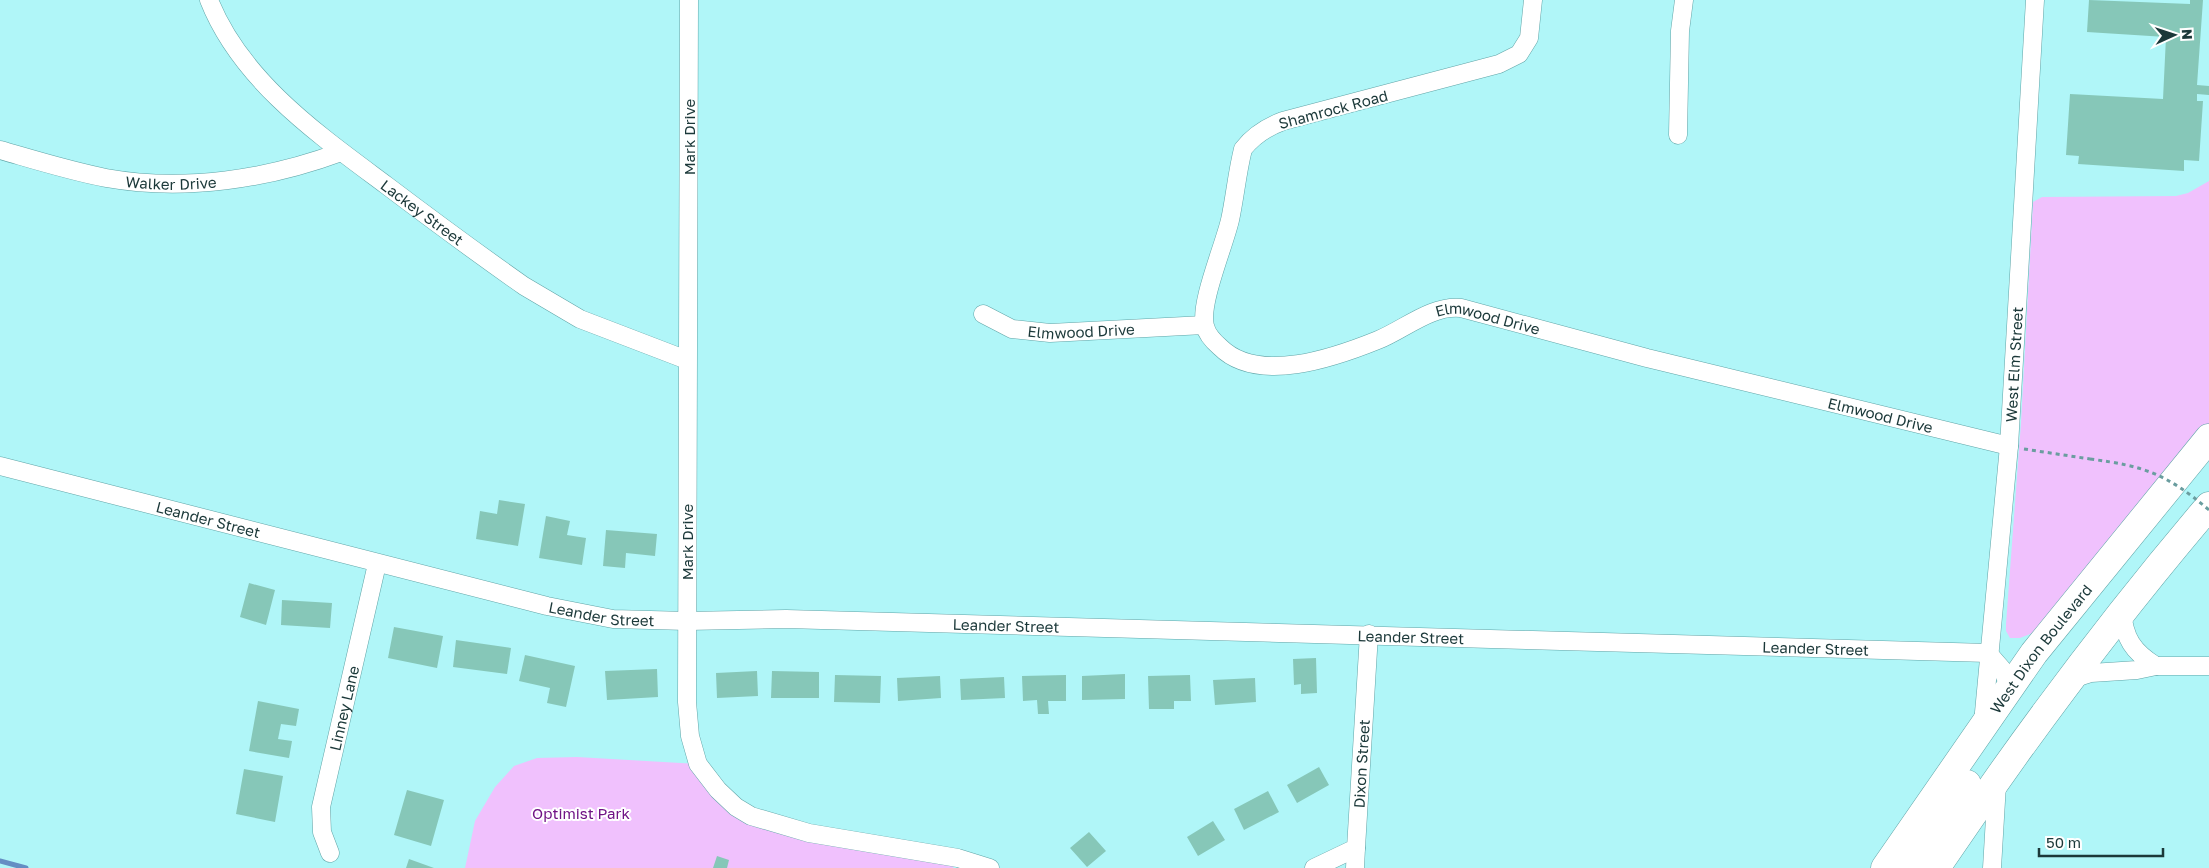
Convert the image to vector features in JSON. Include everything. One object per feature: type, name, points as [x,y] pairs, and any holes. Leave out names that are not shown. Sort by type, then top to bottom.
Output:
[{"type":"highway","name":"West Dixon Boulevard","points":[[1885,868],[2034,653],[2209,438]]},
{"type":"highway","points":[[1936,868],[1998,777],[2122,611],[2209,506]]},
{"type":"highway","points":[[1911,868],[1994,742],[2000,730],[2010,688]]},
{"type":"street","name":"Lackey Street","points":[[210,0],[236,50],[264,83],[341,152],[516,281],[555,306],[616,335],[687,360]]},
{"type":"street","name":"Mark Drive","points":[[689,0],[687,621],[690,736],[698,764],[718,790],[736,807],[751,816],[809,833],[955,863],[990,868]]},
{"type":"street","name":"Shamrock Road","points":[[1204,325],[1205,302],[1230,220],[1243,149],[1250,140],[1268,127],[1283,121],[1483,69],[1519,54],[1529,38],[1533,0]]},
{"type":"street","points":[[1678,135],[1680,31],[1684,0]]},
{"type":"street","name":"West Elm Street","points":[[1983,728],[1988,653],[2009,446],[2035,0]]},
{"type":"street","name":"Walker Drive","points":[[0,150],[108,178],[199,183],[259,176],[308,164],[341,152]]},
{"type":"street","name":"Elmwood Drive","points":[[983,314],[1012,329],[1050,333],[1204,325],[1209,338],[1225,353],[1244,362],[1264,365],[1297,364],[1340,355],[1381,339],[1437,310],[1449,307],[1461,308],[1647,358],[2009,446]]},
{"type":"street","name":"Leander Street","points":[[0,466],[377,564],[547,606],[613,620],[786,619],[1988,653]]},
{"type":"street","name":"Linney Lane","points":[[330,853],[322,832],[321,807],[377,564]]},
{"type":"street","points":[[2122,611],[2125,635],[2130,645],[2137,653],[2156,666]]},
{"type":"street","name":"Dixon Street","points":[[1355,868],[1369,634]]},
{"type":"street","points":[[1988,653],[2002,669],[2010,688]]},
{"type":"street","points":[[2072,679],[2091,673],[2137,670],[2156,666],[2209,666]]},
{"type":"street","points":[[1992,868],[1998,777]]},
{"type":"street","points":[[1314,868],[1356,848]]},
{"type":"path","points":[[2009,446],[2128,464],[2151,471],[2183,490],[2209,510]]},
{"type":"green space","points":[[2209,181],[2209,428],[2045,628],[2020,638],[2010,638],[2006,631],[2006,624],[2021,423],[2033,202],[2042,197],[2176,196],[2188,193]]},
{"type":"green space","name":"Optimist Park","points":[[577,757],[698,764],[751,816],[958,858],[953,868],[465,868],[475,821],[495,787],[514,766],[537,758]]},
{"type":"building","points":[[2089,0],[2190,4],[2190,0],[2203,0],[2197,85],[2209,86],[2209,95],[2197,94],[2197,101],[2203,101],[2199,161],[2184,160],[2184,171],[2078,164],[2079,156],[2066,155],[2070,94],[2163,99],[2166,37],[2087,32]]},
{"type":"building","points":[[499,500],[525,504],[518,546],[476,539],[480,511],[497,514]]},
{"type":"building","points":[[546,516],[570,521],[567,535],[586,538],[582,565],[539,558]]},
{"type":"building","points":[[606,530],[657,534],[655,556],[626,553],[625,568],[603,566]]},
{"type":"building","points":[[249,583],[275,590],[266,625],[240,617]]},
{"type":"building","points":[[282,600],[332,603],[330,628],[281,625]]},
{"type":"building","points":[[394,627],[443,636],[437,668],[388,658]]},
{"type":"building","points":[[456,640],[511,648],[507,674],[453,667]]},
{"type":"building","points":[[525,655],[575,666],[566,707],[547,703],[550,688],[519,681]]},
{"type":"building","points":[[1316,658],[1317,693],[1301,694],[1301,684],[1294,685],[1293,659]]},
{"type":"building","points":[[657,669],[658,697],[607,700],[605,671]]},
{"type":"building","points":[[757,671],[758,696],[717,698],[716,673]]},
{"type":"building","points":[[772,671],[819,672],[819,698],[771,698]]},
{"type":"building","points":[[1125,674],[1125,699],[1082,700],[1082,676]]},
{"type":"building","points":[[835,675],[881,676],[880,703],[834,702]]},
{"type":"building","points":[[1066,675],[1066,701],[1048,701],[1049,714],[1038,714],[1037,700],[1023,701],[1022,676]]},
{"type":"building","points":[[1190,675],[1191,701],[1174,701],[1174,709],[1149,709],[1148,676]]},
{"type":"building","points":[[940,676],[941,698],[898,701],[897,678]]},
{"type":"building","points":[[1004,677],[1005,698],[961,700],[960,679]]},
{"type":"building","points":[[1255,678],[1256,702],[1215,705],[1213,680]]},
{"type":"building","points":[[258,701],[299,709],[296,726],[281,724],[278,739],[292,741],[289,758],[249,751]]},
{"type":"building","points":[[1319,767],[1329,785],[1297,803],[1287,785]]},
{"type":"building","points":[[244,769],[283,776],[275,822],[236,814]]},
{"type":"building","points":[[407,790],[444,800],[431,846],[394,835]]},
{"type":"building","points":[[1268,791],[1279,812],[1244,830],[1234,809]]},
{"type":"building","points":[[1213,821],[1225,840],[1198,856],[1187,837]]},
{"type":"building","points":[[1089,832],[1106,851],[1087,867],[1070,848]]},
{"type":"building","points":[[717,856],[729,860],[727,868],[713,868]]},
{"type":"building","points":[[409,859],[434,868],[406,868]]},
{"type":"waterway","points":[[0,861],[26,868]]}]
